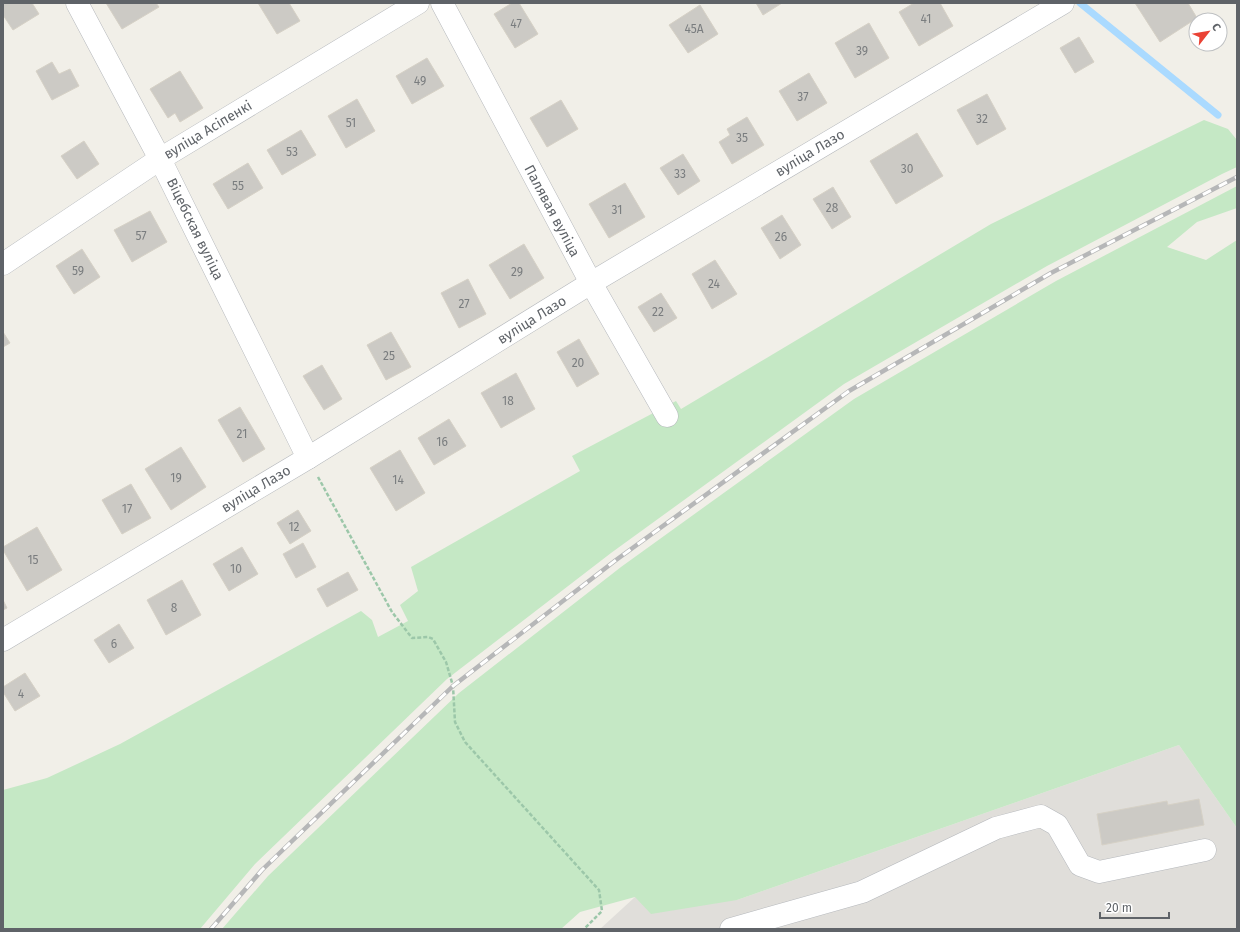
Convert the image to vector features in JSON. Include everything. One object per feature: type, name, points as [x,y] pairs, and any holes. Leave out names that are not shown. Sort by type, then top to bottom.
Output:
[{"type":"street","name":"Віцебская вуліца","points":[[77,3],[160,159],[308,458]]},
{"type":"street","name":"вуліца Асіпенкі","points":[[3,264],[160,159],[418,3]]},
{"type":"street","name":"Палявая вуліца","points":[[442,3],[591,283],[667,416]]},
{"type":"street","name":"вуліца Лазо","points":[[3,640],[308,458],[591,283],[1063,3]]},
{"type":"street","points":[[732,929],[862,892],[996,828],[1041,816],[1056,825],[1080,865],[1099,872],[1205,850]]},
{"type":"path","points":[[308,458],[392,612],[412,638],[428,637],[433,639],[446,662],[453,686],[455,722],[465,742],[599,890],[602,911],[584,929]]},
{"type":"shaded area","points":[[1179,745],[1237,828],[1237,929],[600,929],[635,897],[737,900]]},
{"type":"green space","points":[[1204,120],[1228,129],[1237,140],[1237,167],[1047,266],[844,384],[611,553],[447,679],[255,864],[200,929],[3,929],[3,790],[47,778],[120,744],[361,611],[372,620],[378,637],[408,621],[400,605],[418,591],[411,567],[580,471],[572,456],[676,401],[681,409],[991,224]]},
{"type":"green space","points":[[1237,186],[1237,208],[1197,222],[1167,247],[1206,260],[1237,240],[1237,828],[1179,745],[737,900],[651,914],[635,897],[580,912],[561,929],[222,929],[268,876],[459,693],[621,567],[854,399],[1056,281]]},
{"type":"building","points":[[3,3],[32,3],[39,14],[13,30],[3,15]]},
{"type":"building","points":[[106,3],[156,3],[159,7],[122,29]]},
{"type":"building","points":[[258,3],[289,3],[300,21],[277,34]]},
{"type":"building","points":[[512,3],[519,3],[538,34],[515,48],[494,14]]},
{"type":"building","points":[[756,3],[782,3],[763,15]]},
{"type":"building","points":[[914,3],[940,3],[953,26],[919,46],[899,12]]},
{"type":"building","points":[[1135,3],[1188,3],[1193,12],[1188,12],[1188,24],[1160,42]]},
{"type":"building","points":[[700,5],[718,34],[688,53],[669,25]]},
{"type":"building","points":[[869,23],[889,58],[855,78],[835,43]]},
{"type":"building","points":[[1079,37],[1094,62],[1075,73],[1060,48]]},
{"type":"building","points":[[427,58],[444,86],[412,104],[396,76]]},
{"type":"building","points":[[52,62],[59,74],[70,69],[79,86],[52,100],[36,71]]},
{"type":"building","points":[[180,71],[203,108],[180,122],[175,113],[168,118],[150,89]]},
{"type":"building","points":[[809,73],[827,103],[797,121],[779,91]]},
{"type":"building","points":[[987,94],[1006,129],[977,145],[957,110]]},
{"type":"building","points":[[357,99],[375,131],[346,148],[328,116]]},
{"type":"building","points":[[561,100],[578,129],[547,147],[530,118]]},
{"type":"building","points":[[747,117],[764,145],[732,164],[719,142],[730,135],[727,129]]},
{"type":"building","points":[[301,130],[316,155],[282,175],[267,150]]},
{"type":"building","points":[[917,133],[943,176],[896,204],[870,161]]},
{"type":"building","points":[[84,141],[99,164],[77,179],[61,156]]},
{"type":"building","points":[[683,154],[700,181],[678,195],[660,168]]},
{"type":"building","points":[[248,163],[263,188],[228,209],[213,184]]},
{"type":"building","points":[[625,183],[645,217],[609,238],[589,204]]},
{"type":"building","points":[[833,187],[851,217],[832,229],[813,199]]},
{"type":"building","points":[[150,211],[167,242],[132,262],[114,230]]},
{"type":"building","points":[[782,215],[801,245],[780,259],[761,228]]},
{"type":"building","points":[[524,244],[544,278],[510,299],[489,265]]},
{"type":"building","points":[[82,249],[100,277],[74,294],[56,266]]},
{"type":"building","points":[[715,260],[737,294],[712,309],[692,274]]},
{"type":"building","points":[[468,279],[486,314],[459,328],[441,293]]},
{"type":"building","points":[[661,293],[677,318],[654,332],[638,307]]},
{"type":"building","points":[[3,332],[10,343],[3,347]]},
{"type":"building","points":[[391,332],[411,367],[386,380],[367,345]]},
{"type":"building","points":[[579,339],[599,374],[577,387],[557,352]]},
{"type":"building","points":[[322,365],[342,399],[324,410],[303,376]]},
{"type":"building","points":[[516,373],[535,409],[501,428],[481,393]]},
{"type":"building","points":[[240,407],[265,449],[243,462],[218,420]]},
{"type":"building","points":[[449,419],[466,446],[434,465],[418,438]]},
{"type":"building","points":[[181,447],[206,487],[171,510],[145,469]]},
{"type":"building","points":[[400,450],[425,493],[396,511],[370,468]]},
{"type":"building","points":[[131,484],[151,518],[122,534],[102,500]]},
{"type":"building","points":[[298,510],[311,531],[290,544],[277,523]]},
{"type":"building","points":[[37,527],[62,570],[27,591],[3,550],[3,547]]},
{"type":"building","points":[[303,543],[316,567],[296,578],[283,554]]},
{"type":"building","points":[[242,547],[258,574],[229,591],[213,564]]},
{"type":"building","points":[[348,572],[358,590],[327,607],[317,589]]},
{"type":"building","points":[[182,580],[201,615],[166,635],[147,600]]},
{"type":"building","points":[[3,600],[7,608],[3,610]]},
{"type":"building","points":[[119,624],[134,648],[109,663],[94,640]]},
{"type":"building","points":[[25,673],[40,696],[15,711],[3,692],[3,687]]},
{"type":"building","points":[[1199,799],[1204,825],[1102,845],[1097,814],[1167,801],[1168,805]]},
{"type":"waterway","points":[[1080,3],[1218,115]]},
{"type":"railway","points":[[211,929],[262,870],[453,686],[616,560],[849,391],[1051,273],[1237,177]]}]
